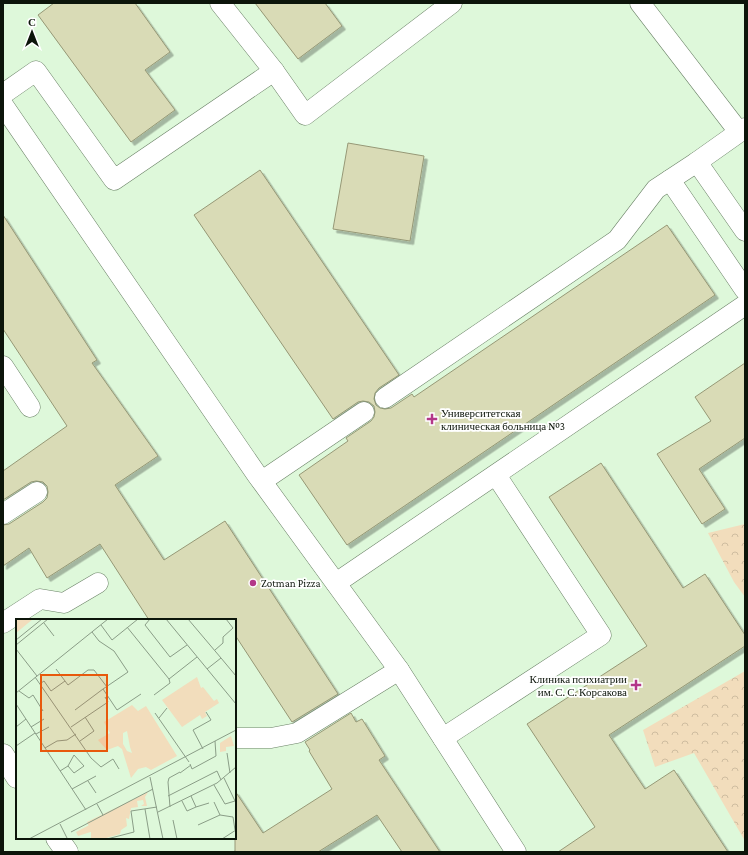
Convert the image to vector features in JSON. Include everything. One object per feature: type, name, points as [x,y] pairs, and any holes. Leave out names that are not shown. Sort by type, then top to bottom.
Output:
[{"type":"street","points":[[3,756],[16,776]]},
{"type":"street","points":[[58,839],[67,852]]},
{"type":"lane","points":[[220,3],[274,71],[305,115],[452,3]]},
{"type":"lane","points":[[385,398],[617,240],[656,189],[742,130],[640,3]]},
{"type":"lane","points":[[3,94],[36,71],[114,180],[274,71]]},
{"type":"lane","points":[[3,105],[262,481],[399,670],[516,852]]},
{"type":"lane","points":[[696,162],[745,231]]},
{"type":"lane","points":[[670,180],[745,290]]},
{"type":"lane","points":[[336,583],[745,305]]},
{"type":"lane","points":[[3,366],[30,407]]},
{"type":"lane","points":[[262,481],[364,412]]},
{"type":"lane","points":[[443,738],[601,635],[496,475]]},
{"type":"lane","points":[[3,514],[37,492]]},
{"type":"lane","points":[[3,623],[40,599],[64,603],[98,583]]},
{"type":"lane","points":[[236,738],[271,738],[297,733],[399,670]]},
{"type":"green space","points":[[745,524],[745,597],[734,582],[708,533]]},
{"type":"green space","points":[[745,671],[745,841],[694,753],[655,767],[643,730]]},
{"type":"building","points":[[54,3],[135,3],[170,52],[145,70],[175,110],[131,142],[38,15]]},
{"type":"building","points":[[255,3],[325,3],[342,26],[298,59]]},
{"type":"building","points":[[348,143],[424,156],[410,241],[333,229]]},
{"type":"building","points":[[260,170],[399,375],[379,388],[375,393],[374,399],[376,405],[380,408],[391,408],[412,394],[414,397],[667,225],[715,295],[347,545],[299,475],[348,441],[346,438],[371,421],[375,412],[374,406],[369,402],[358,402],[333,419],[194,215]]},
{"type":"building","points":[[3,215],[97,360],[92,363],[158,456],[115,485],[164,560],[225,521],[338,694],[292,722],[236,637],[236,619],[148,619],[100,544],[47,578],[29,548],[3,566],[3,525],[9,524],[43,502],[47,498],[48,492],[47,486],[43,482],[36,481],[31,482],[3,500],[3,471],[67,426],[3,329]]},
{"type":"building","points":[[745,363],[745,438],[699,469],[725,509],[702,524],[657,454],[711,421],[695,397]]},
{"type":"building","name":"Клиника психиатрии им. С. С. Корсакова","points":[[601,463],[683,588],[705,574],[745,635],[745,646],[609,735],[645,789],[674,770],[728,852],[558,852],[595,827],[527,724],[647,646],[549,497]]},
{"type":"building","points":[[351,713],[356,722],[362,719],[385,756],[379,760],[440,852],[402,852],[377,815],[318,852],[233,852],[235,851],[236,839],[236,792],[263,833],[332,789],[305,742]]},
{"type":"place","name":"Университетская клиническая больница №3","points":[[432,419]]},
{"type":"place","name":"Zotman Pizza","points":[[253,583]]},
{"type":"place","name":"Клиника психиатрии им. С. С. Корсакова","points":[[636,685]]}]
